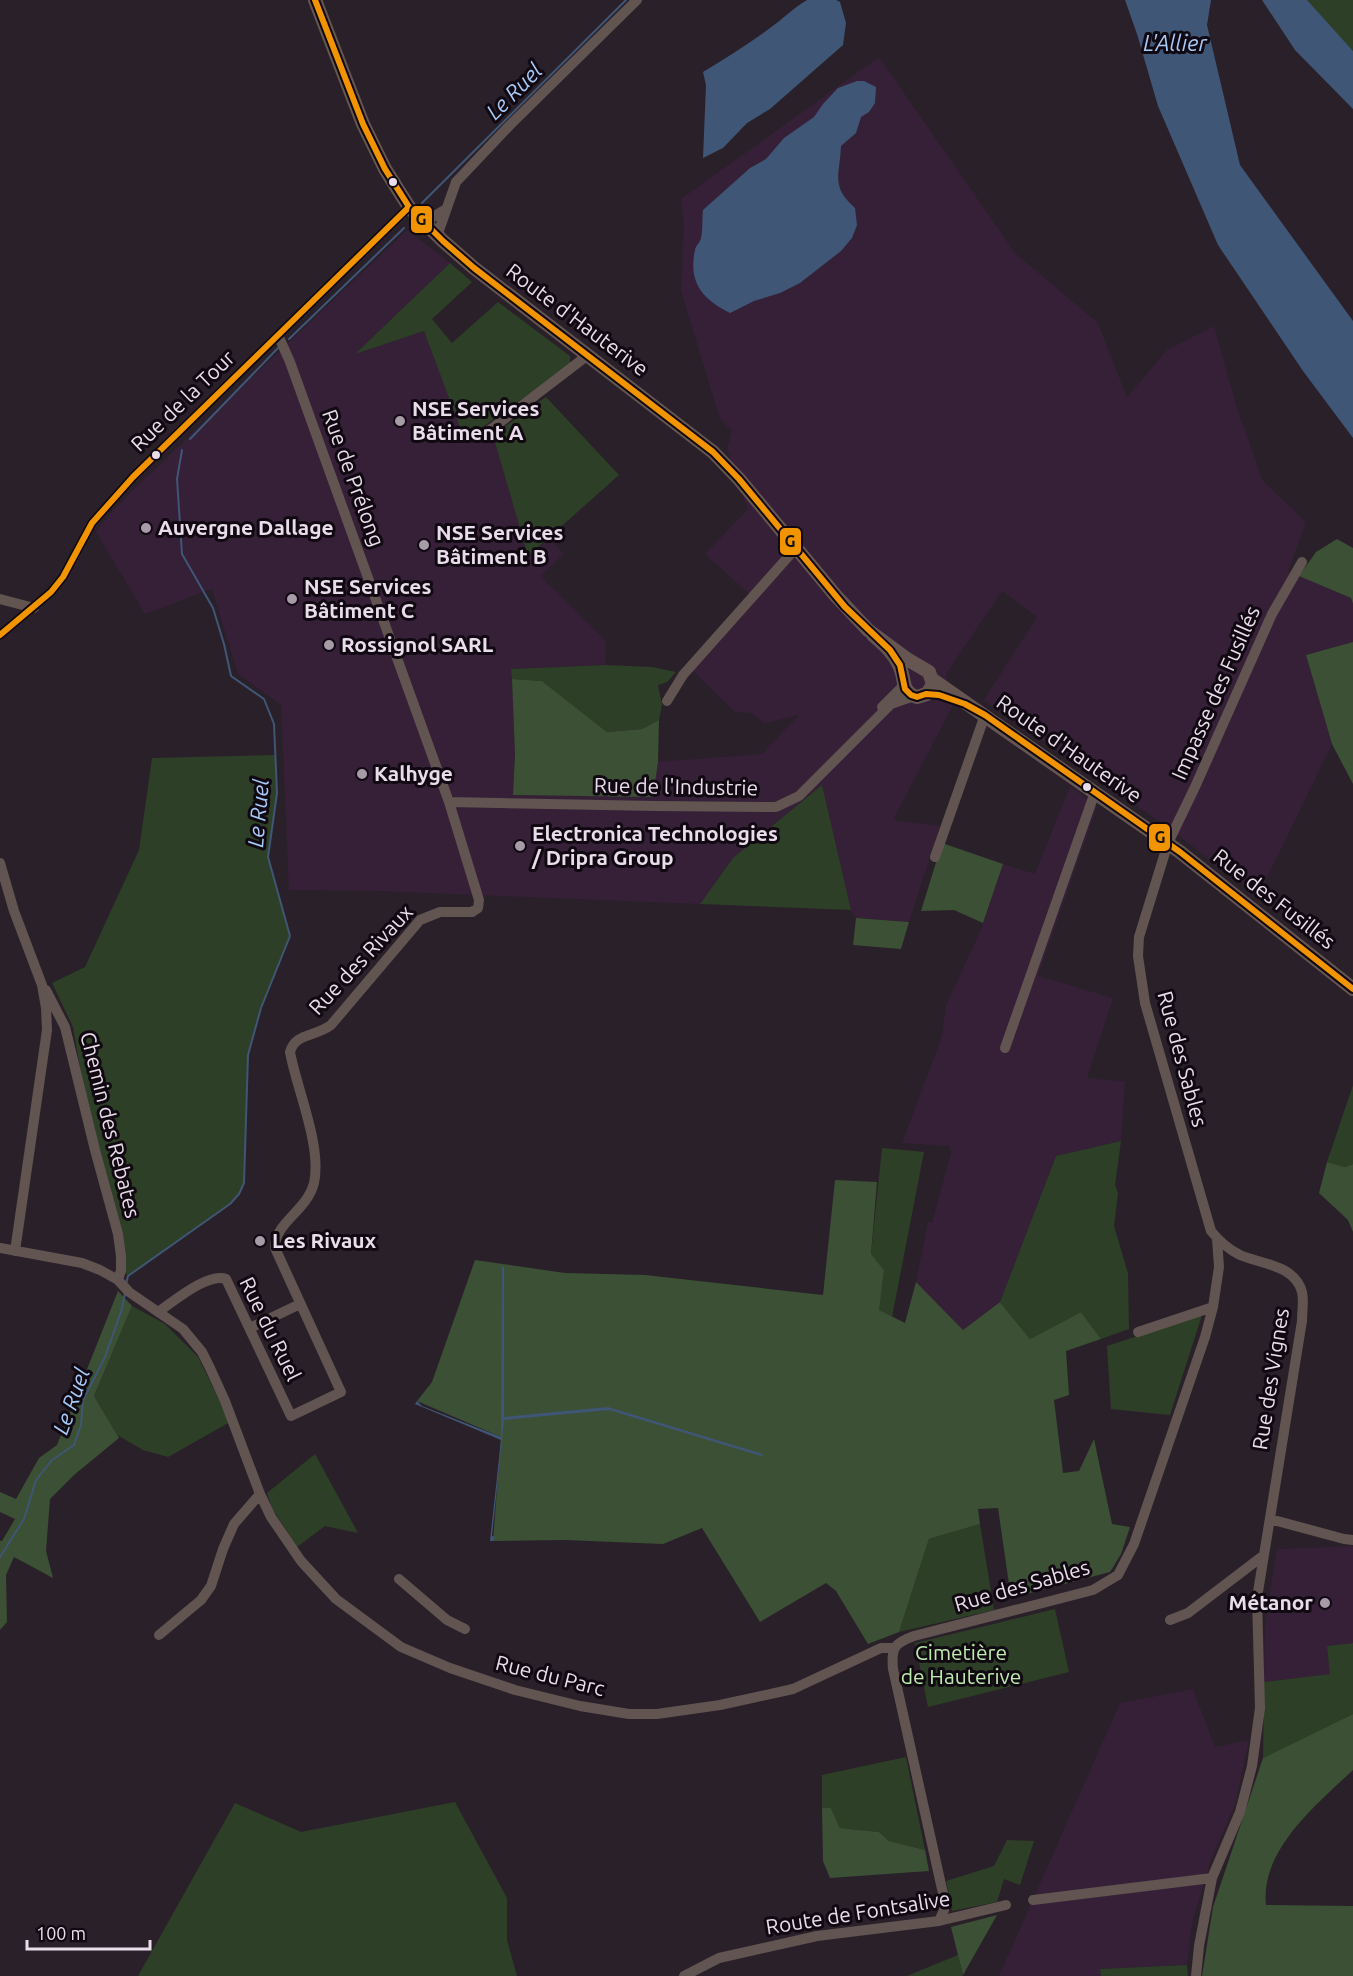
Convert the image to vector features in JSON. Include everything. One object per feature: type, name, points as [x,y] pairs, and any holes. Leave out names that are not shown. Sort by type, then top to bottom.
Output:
[{"type":"main road","name":"Route d'Hauterive","points":[[315,0],[363,123],[385,169],[409,207],[437,236],[474,268],[713,452],[744,484],[845,607],[890,650],[900,665],[904,682]]},
{"type":"main road","name":"Route d'Hauterive","points":[[873,635],[921,668]]},
{"type":"main road","points":[[921,668],[929,672],[933,680],[932,687],[921,695],[907,692],[904,682],[905,675],[912,669],[921,668]]},
{"type":"main road","name":"Route d'Hauterive","points":[[933,680],[1168,843]]},
{"type":"main road","name":"Route d'Hauterive","points":[[921,695],[940,696],[981,712]]},
{"type":"main road","name":"Rue des Fusillés","points":[[1168,843],[1353,989]]},
{"type":"street","points":[[437,236],[456,182],[510,125],[637,0]]},
{"type":"street","name":"Rue de la Tour","points":[[0,635],[51,592],[63,577],[92,523],[133,477],[409,207]]},
{"type":"street","points":[[422,221],[430,219],[446,208]]},
{"type":"street","name":"Rue de Prélong","points":[[278,335],[290,362],[449,802],[479,900],[478,908]]},
{"type":"street","points":[[486,433],[588,355]]},
{"type":"street","points":[[667,701],[683,675],[796,548]]},
{"type":"street","name":"Impasse des Fusillés","points":[[1168,843],[1272,615],[1302,562]]},
{"type":"street","points":[[0,599],[34,608]]},
{"type":"street","name":"Rue de l'Industrie","points":[[869,724],[904,682]]},
{"type":"street","name":"Rue de l'Industrie","points":[[449,802],[776,807],[799,796],[891,704],[921,695]]},
{"type":"street","points":[[935,856],[981,712]]},
{"type":"street","points":[[1005,1048],[1095,792]]},
{"type":"street","name":"Rue des Sables","points":[[1168,843],[1139,937],[1140,974],[1145,1003],[1206,1219],[1217,1239],[1233,1251]]},
{"type":"street","name":"Rue des Sables","points":[[1162,868],[1180,852]]},
{"type":"street","points":[[0,863],[14,911],[42,985],[47,1030],[15,1251]]},
{"type":"street","name":"Rue des Rivaux","points":[[341,1392],[275,1248],[279,1229],[301,1209],[310,1195],[316,1164],[313,1141],[290,1055],[292,1044],[296,1040],[315,1035],[331,1025],[420,920],[440,912],[472,912],[478,908]]},
{"type":"street","name":"Chemin des Rebates","points":[[42,985],[64,1027],[94,1150],[118,1234],[122,1256],[118,1280]]},
{"type":"street","name":"Rue des Sables","points":[[894,1648],[901,1641],[914,1636],[1093,1590],[1118,1575],[1134,1544],[1205,1337],[1213,1307],[1219,1267],[1217,1239]]},
{"type":"street","points":[[0,1248],[82,1263],[118,1280],[129,1292],[183,1329],[202,1352],[225,1401],[260,1494],[234,1524],[223,1548],[211,1586],[201,1600],[159,1635]]},
{"type":"street","points":[[1219,1267],[1233,1251]]},
{"type":"street","name":"Rue des Vignes","points":[[1196,1976],[1199,1946],[1212,1878],[1240,1812],[1252,1766],[1260,1708],[1257,1598],[1302,1321],[1302,1294],[1299,1285],[1289,1274],[1233,1251]]},
{"type":"street","name":"Rue du Ruel","points":[[158,1312],[206,1281],[220,1277],[229,1284],[291,1416],[341,1392]]},
{"type":"street","points":[[250,1328],[300,1304]]},
{"type":"street","points":[[1138,1332],[1213,1307]]},
{"type":"street","name":"Rue du Parc","points":[[260,1494],[271,1517],[301,1561],[336,1599],[366,1623],[400,1647],[450,1668],[537,1696],[629,1714],[667,1713],[720,1705],[793,1689],[882,1648],[894,1648]]},
{"type":"street","points":[[1270,1519],[1353,1540]]},
{"type":"street","points":[[1170,1620],[1188,1613],[1264,1555]]},
{"type":"street","points":[[399,1579],[447,1620],[465,1629]]},
{"type":"street","points":[[894,1648],[893,1669],[944,1898],[944,1910],[939,1921]]},
{"type":"street","points":[[1033,1900],[1212,1878]]},
{"type":"street","name":"Route de Fontsalive","points":[[684,1976],[719,1958],[817,1936],[939,1921],[1006,1905]]},
{"type":"shaded area","points":[[879,57],[1015,253],[1098,323],[1127,397],[1167,350],[1214,326],[1237,409],[1263,481],[1306,522],[1288,571],[1351,598],[1353,642],[1306,655],[1332,744],[1259,894],[1236,880],[1166,826],[984,700],[1037,617],[1002,591],[946,674],[953,705],[893,820],[940,826],[909,922],[856,918],[851,910],[822,785],[733,858],[700,904],[379,891],[289,890],[281,705],[238,674],[212,589],[145,614],[96,532],[134,489],[407,230],[450,263],[356,353],[424,331],[462,432],[473,434],[490,422],[528,556],[549,538],[564,554],[540,576],[606,641],[605,665],[512,669],[515,754],[513,795],[653,796],[658,762],[762,754],[799,715],[765,723],[752,713],[735,712],[693,671],[756,600],[705,554],[748,509],[727,449],[732,431],[720,419],[681,291],[684,223],[681,199]]},
{"type":"shaded area","points":[[1070,786],[1097,807],[1038,976],[1113,998],[1087,1078],[1125,1082],[1121,1141],[1056,1156],[1000,1302],[963,1330],[916,1282],[928,1222],[932,1223],[951,1153],[949,1146],[902,1143],[942,1036],[946,1005],[980,932],[1003,864],[1035,874]]},
{"type":"shaded area","points":[[1353,1546],[1353,1643],[1327,1646],[1331,1674],[1264,1682],[1265,1625],[1277,1549]]},
{"type":"shaded area","points":[[1193,1689],[1215,1747],[1249,1740],[1235,1805],[1211,1859],[1192,1923],[1187,1965],[1101,1969],[1101,1976],[999,1976],[1120,1703]]},
{"type":"green space","points":[[1307,0],[1353,0],[1353,51],[1309,5]]},
{"type":"green space","points":[[450,263],[472,282],[432,319],[452,343],[498,302],[570,356],[570,365],[473,434],[462,433],[424,331],[355,354]]},
{"type":"green space","points":[[546,397],[619,475],[528,556],[493,435]]},
{"type":"green space","points":[[1337,539],[1353,548],[1353,604],[1351,598],[1299,576],[1316,552]]},
{"type":"green space","points":[[1353,642],[1353,784],[1332,744],[1306,655]]},
{"type":"green space","points":[[605,665],[652,667],[676,672],[667,682],[658,685],[662,705],[659,720],[642,729],[607,732],[542,681],[512,679],[511,669]]},
{"type":"green space","points":[[512,679],[542,681],[607,732],[642,729],[659,720],[658,762],[653,797],[513,795],[515,754]]},
{"type":"green space","points":[[276,755],[277,793],[268,857],[290,936],[261,1008],[248,1055],[244,1183],[239,1194],[230,1204],[128,1276],[121,1270],[88,1114],[73,1027],[52,983],[85,967],[139,850],[152,758]]},
{"type":"green space","points":[[822,785],[851,910],[700,904],[733,858]]},
{"type":"green space","points":[[942,843],[1003,864],[983,923],[954,910],[921,911]]},
{"type":"green space","points":[[856,918],[909,922],[901,949],[853,945]]},
{"type":"green space","points":[[1353,1085],[1353,1164],[1345,1167],[1327,1162]]},
{"type":"green space","points":[[1121,1141],[1115,1185],[1118,1193],[1114,1226],[1128,1273],[1129,1329],[1101,1339],[1081,1312],[1030,1339],[1000,1302],[1056,1156]]},
{"type":"green space","points":[[882,1148],[924,1152],[892,1317],[878,1310],[884,1270],[871,1254]]},
{"type":"green space","points":[[1327,1162],[1345,1167],[1353,1164],[1353,1232],[1348,1220],[1319,1193]]},
{"type":"green space","points":[[835,1180],[877,1182],[871,1254],[884,1270],[879,1310],[905,1323],[916,1282],[963,1330],[1000,1302],[1030,1339],[1081,1312],[1101,1339],[1066,1351],[1069,1395],[1054,1400],[1063,1473],[1079,1471],[1094,1439],[1112,1524],[1130,1527],[1121,1554],[1110,1572],[1011,1598],[998,1508],[978,1509],[980,1524],[929,1539],[899,1632],[868,1644],[836,1591],[826,1583],[760,1622],[702,1528],[663,1544],[565,1540],[493,1541],[501,1437],[417,1401],[432,1382],[475,1260],[565,1273],[645,1275],[823,1295]]},
{"type":"green space","points":[[118,1291],[132,1306],[94,1396],[119,1438],[74,1475],[50,1499],[46,1551],[53,1578],[14,1557],[6,1575],[7,1622],[0,1630],[0,1541],[15,1519],[0,1512],[0,1492],[16,1499],[39,1458],[57,1445]]},
{"type":"green space","points":[[132,1306],[165,1324],[198,1357],[230,1422],[168,1457],[143,1450],[117,1435],[94,1396]]},
{"type":"green space","points":[[1202,1315],[1170,1415],[1111,1409],[1107,1346]]},
{"type":"green space","points":[[315,1454],[358,1533],[325,1526],[297,1547],[272,1508],[267,1493]]},
{"type":"green space","points":[[980,1524],[994,1610],[899,1632],[929,1539]]},
{"type":"green space","name":"Cimetière de Hauterive","points":[[1055,1609],[1069,1672],[928,1707],[915,1643]]},
{"type":"green space","points":[[1353,1643],[1353,1714],[1263,1758],[1264,1682],[1330,1674],[1327,1646]]},
{"type":"green space","points":[[1353,1714],[1353,1770],[1308,1813],[1281,1847],[1272,1865],[1267,1885],[1266,1905],[1353,1906],[1353,1976],[1202,1976],[1213,1907],[1263,1758]]},
{"type":"green space","points":[[906,1757],[925,1850],[889,1841],[879,1832],[840,1828],[831,1808],[822,1808],[822,1775]]},
{"type":"green space","points":[[455,1802],[507,1898],[507,1940],[517,1976],[138,1976],[235,1803],[301,1832]]},
{"type":"green space","points":[[822,1808],[831,1808],[840,1828],[879,1832],[889,1841],[925,1850],[929,1871],[830,1878],[823,1861]]},
{"type":"green space","points":[[1007,1840],[1034,1841],[1020,1885],[1004,1879],[997,1902],[952,1911],[946,1881],[994,1866]]},
{"type":"green space","points":[[997,1915],[963,1975],[951,1927]]},
{"type":"green space","points":[[958,1955],[963,1976],[907,1976]]},
{"type":"green space","points":[[1187,1965],[1188,1976],[1101,1976],[1100,1969]]},
{"type":"water","points":[[807,0],[840,2],[846,23],[843,45],[770,109],[747,123],[723,148],[703,158],[706,85],[703,72],[754,40]]},
{"type":"water","name":"L'Allier","points":[[1125,0],[1211,0],[1207,25],[1240,165],[1353,321],[1353,438],[1303,371],[1218,245],[1158,106]]},
{"type":"water","name":"L'Allier","points":[[1262,0],[1307,0],[1353,51],[1353,109],[1295,50]]},
{"type":"water","points":[[857,81],[864,81],[876,87],[875,103],[869,112],[861,117],[856,133],[841,146],[838,180],[842,193],[855,208],[857,225],[852,238],[841,251],[800,283],[730,313],[720,308],[699,288],[694,271],[695,250],[702,235],[703,210],[750,168],[766,159],[784,138],[814,117],[838,88]]},
{"type":"water","points":[[502,1267],[504,1267],[504,1417],[608,1407],[763,1454],[761,1456],[609,1410],[504,1420],[492,1536],[495,1537],[493,1541],[490,1541],[501,1440],[415,1404],[417,1401],[422,1406],[501,1437]]},
{"type":"waterway","name":"Le Ruel","points":[[422,203],[626,0]]},
{"type":"waterway","name":"Le Ruel","points":[[289,339],[404,228]]},
{"type":"waterway","name":"Le Ruel","points":[[190,439],[278,348]]},
{"type":"waterway","name":"Le Ruel","points":[[126,1284],[128,1276],[230,1204],[239,1194],[244,1183],[248,1055],[261,1008],[290,936],[268,857],[277,793],[274,724],[264,699],[231,676],[213,608],[182,554],[177,479],[182,450]]},
{"type":"waterway","name":"Le Ruel","points":[[0,1557],[24,1519],[36,1480],[52,1460],[74,1445],[81,1425],[83,1400],[105,1357],[122,1309],[125,1293]]},
{"type":"transit line","name":"G","points":[[315,0],[363,124],[385,169],[409,207],[474,268],[713,452],[739,479],[845,607],[890,650],[900,665],[905,689],[911,695],[917,697],[926,694],[939,695],[965,704],[985,715],[1180,852],[1353,989]]},
{"type":"transit line","name":"G","points":[[0,635],[51,592],[63,577],[92,523],[133,477],[409,207]]},
{"type":"place","name":"NSE Services Bâtiment A","points":[[400,421]]},
{"type":"place","name":"Auvergne Dallage","points":[[146,528]]},
{"type":"place","name":"NSE Services Bâtiment B","points":[[424,545]]},
{"type":"place","name":"NSE Services Bâtiment C","points":[[292,599]]},
{"type":"place","name":"Rossignol SARL","points":[[329,645]]},
{"type":"place","name":"Kalhyge","points":[[362,774]]},
{"type":"place","name":"Electronica Technologies / Dripra Group","points":[[520,846]]},
{"type":"place","name":"Les Rivaux","points":[[260,1241]]},
{"type":"place","name":"Métanor","points":[[1325,1603]]}]
